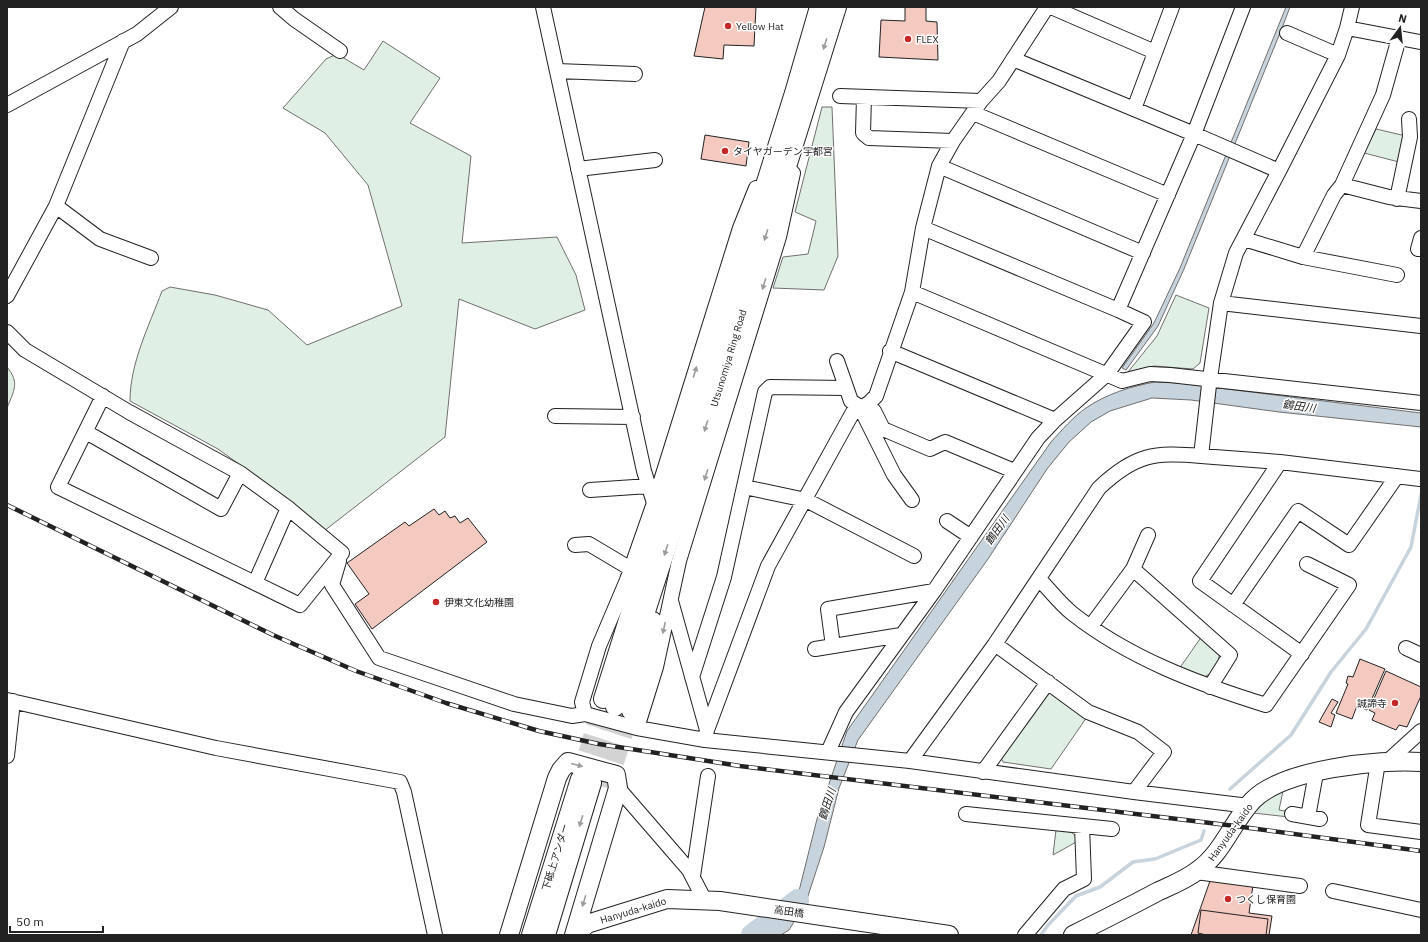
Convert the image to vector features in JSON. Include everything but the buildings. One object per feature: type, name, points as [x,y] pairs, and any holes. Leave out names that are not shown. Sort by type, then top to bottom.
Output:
[{"type":"main road","name":"Utsunomiya Ring Road","points":[[802,95],[819,7]]},
{"type":"main road","name":"Utsunomiya Ring Road","points":[[611,710],[646,587],[802,95],[837,7]]},
{"type":"main road","points":[[611,710],[653,628],[646,587]]},
{"type":"main road","points":[[509,935],[557,778],[561,770],[568,762],[616,775],[593,783],[520,935]]},
{"type":"main road","name":"Hanyuda-kaido","points":[[1073,935],[1196,872],[1217,853],[1249,806],[1258,796],[1274,786],[1316,773],[1383,762],[1421,762]]},
{"type":"main road","points":[[561,935],[593,783]]},
{"type":"main road","points":[[574,935],[593,783]]},
{"type":"main road","name":"下砥上アンダー","points":[[531,935],[593,783]]},
{"type":"main road","name":"下砥上アンダー","points":[[546,935],[593,783]]},
{"type":"main road","name":"Hanyuda-kaido","points":[[574,935],[587,924],[667,899],[704,899],[768,908]]},
{"type":"main road","name":"高田橋","points":[[768,908],[949,935]]},
{"type":"street","points":[[7,105],[137,34],[171,7]]},
{"type":"street","points":[[280,7],[294,19],[340,51]]},
{"type":"street","points":[[543,7],[633,418],[654,503]]},
{"type":"street","points":[[706,735],[768,566],[806,500],[853,412],[869,403],[876,396],[890,351],[912,292],[924,228],[939,166],[953,141],[981,101],[998,81],[1047,7]]},
{"type":"street","points":[[1051,7],[1155,52]]},
{"type":"street","points":[[1134,109],[1172,7]]},
{"type":"street","points":[[1118,310],[1194,134],[1243,7]]},
{"type":"street","points":[[1201,456],[1209,382],[1221,303],[1236,253],[1338,55],[1352,7]]},
{"type":"street","points":[[1347,28],[1420,42]]},
{"type":"street","points":[[1287,33],[1338,55]]},
{"type":"street","points":[[1303,257],[1334,195],[1342,185],[1383,95],[1399,38]]},
{"type":"street","points":[[7,296],[56,206],[123,41]]},
{"type":"street","points":[[1013,59],[1279,171]]},
{"type":"street","points":[[557,71],[635,74]]},
{"type":"street","points":[[802,95],[740,228],[654,503],[631,569],[599,646],[582,702],[706,735],[1249,806]]},
{"type":"street","points":[[342,553],[332,585],[379,658],[514,704],[572,716],[611,710],[656,666],[678,562],[779,237],[802,95]]},
{"type":"street","points":[[840,96],[981,101]]},
{"type":"street","points":[[864,97],[863,133],[869,138],[953,141]]},
{"type":"street","points":[[973,113],[1168,195]]},
{"type":"street","points":[[1398,199],[1410,137],[1409,119]]},
{"type":"street","points":[[578,169],[655,160]]},
{"type":"street","points":[[939,166],[1143,253]]},
{"type":"street","points":[[1342,185],[1398,199],[1421,201]]},
{"type":"street","points":[[56,206],[100,238],[151,258]]},
{"type":"street","points":[[832,752],[846,712],[934,591],[1014,471],[1038,438],[1055,420],[1107,374],[1144,322],[924,228]]},
{"type":"street","points":[[1421,238],[1418,249],[1421,249]]},
{"type":"street","points":[[1244,239],[1303,257],[1397,274]]},
{"type":"street","points":[[912,292],[1122,381],[1150,374],[1209,382],[1421,403]]},
{"type":"street","points":[[1221,303],[1421,326]]},
{"type":"street","points":[[7,332],[25,350],[240,473],[288,508],[342,553]]},
{"type":"street","points":[[890,351],[1055,420]]},
{"type":"street","points":[[837,361],[851,401],[860,407],[874,411],[883,429],[930,449],[945,442],[1014,471]]},
{"type":"street","points":[[692,677],[724,577],[765,392],[770,387],[846,388]]},
{"type":"street","points":[[103,396],[58,487],[300,605],[342,553]]},
{"type":"street","points":[[860,407],[894,475],[912,500]]},
{"type":"street","points":[[555,416],[633,418]]},
{"type":"street","points":[[86,432],[221,509],[240,473]]},
{"type":"street","points":[[910,761],[995,644],[1099,488],[1114,473],[1134,461],[1156,454],[1201,456],[1280,462],[1420,479]]},
{"type":"street","points":[[1280,462],[1200,581],[1302,654]]},
{"type":"street","points":[[1233,605],[1298,511],[1349,546],[1397,476]]},
{"type":"street","points":[[590,490],[649,486]]},
{"type":"street","points":[[744,487],[806,500],[914,556]]},
{"type":"street","points":[[255,583],[288,508]]},
{"type":"street","points":[[947,521],[971,537]]},
{"type":"street","points":[[1091,626],[1133,569],[1148,535]]},
{"type":"street","points":[[575,545],[588,544],[631,569]]},
{"type":"street","points":[[1038,579],[1072,613],[1091,626],[1155,663],[1210,687],[1266,705],[1349,585],[1307,564]]},
{"type":"street","points":[[1133,569],[1230,655],[1210,687]]},
{"type":"street","points":[[833,646],[828,609],[934,591]]},
{"type":"street","points":[[671,600],[706,735]]},
{"type":"street","points":[[815,649],[901,635]]},
{"type":"street","points":[[995,644],[1088,712],[1138,732],[1164,752],[1134,792]]},
{"type":"street","points":[[1406,648],[1421,655]]},
{"type":"street","points":[[983,772],[1048,682]]},
{"type":"street","points":[[7,756],[10,701],[216,748],[400,782],[404,792],[435,935]]},
{"type":"street","points":[[1421,731],[1383,762],[1368,825],[1421,832]]},
{"type":"street","points":[[1292,814],[1314,818],[1316,773]]},
{"type":"street","points":[[693,876],[708,776]]},
{"type":"street","points":[[593,783],[693,876],[704,899]]},
{"type":"street","points":[[966,814],[1112,829]]},
{"type":"street","points":[[1025,935],[1064,889],[1084,879],[1082,826]]},
{"type":"street","points":[[1196,872],[1300,886]]},
{"type":"street","points":[[1333,891],[1421,910]]},
{"type":"green space","points":[[383,41],[440,78],[410,123],[471,156],[462,243],[557,237],[576,275],[585,310],[535,329],[459,299],[445,437],[324,531],[293,503],[218,449],[130,401],[131,387],[133,373],[146,331],[162,291],[170,287],[215,295],[268,310],[307,345],[402,306],[368,185],[325,133],[283,108],[326,59],[337,54],[364,70]]},
{"type":"green space","points":[[822,107],[832,107],[838,256],[824,290],[773,288],[783,257],[808,254],[816,221],[795,212]]},
{"type":"green space","points":[[1376,129],[1406,136],[1399,162],[1364,153]]},
{"type":"green space","points":[[1176,295],[1209,308],[1200,363],[1193,369],[1154,366],[1128,372],[1157,336]]},
{"type":"green space","points":[[7,367],[15,382],[14,391],[7,408]]},
{"type":"green space","points":[[1202,636],[1219,651],[1219,656],[1217,665],[1213,671],[1201,678],[1179,669]]},
{"type":"green space","points":[[1048,689],[1087,717],[1051,769],[1003,762],[1000,756]]},
{"type":"green space","points":[[1283,791],[1279,810],[1290,812],[1289,817],[1253,813],[1261,803]]},
{"type":"green space","points":[[1056,830],[1071,832],[1078,838],[1078,841],[1053,855]]},
{"type":"water","points":[[1286,7],[1290,7],[1184,269],[1158,326],[1126,370],[1122,368],[1154,323],[1180,268]]},
{"type":"water","points":[[1155,382],[1178,383],[1421,413],[1421,427],[1279,412],[1191,400],[1152,398],[1110,411],[1091,422],[1069,442],[1047,469],[988,559],[858,740],[839,788],[824,847],[806,902],[789,930],[781,935],[758,935],[798,895],[817,819],[847,731],[1051,442],[1077,415],[1094,403],[1119,391]]},
{"type":"waterway","points":[[1230,789],[1291,735],[1331,672],[1366,629],[1411,547],[1421,495]]},
{"type":"waterway","points":[[1041,935],[1048,925],[1076,896],[1100,887],[1133,862],[1155,859],[1201,840],[1204,831]]},
{"type":"waterway","name":"鶴田川","points":[[752,935],[798,900]]},
{"type":"tunnel","points":[[580,779],[603,699]]},
{"type":"tunnel","points":[[592,783],[615,707]]},
{"type":"tunnel","points":[[607,788],[631,711]]},
{"type":"railway","points":[[7,505],[273,635],[356,671],[446,703],[539,731],[599,744],[740,766],[1235,826],[1421,851]]},
{"type":"place","name":"Yellow Hat","points":[[728,26]]},
{"type":"place","name":"FLEX","points":[[908,39]]},
{"type":"place","name":"タイヤガーデン宇都宮","points":[[725,151]]},
{"type":"place","name":"伊東文化幼稚園","points":[[436,602]]},
{"type":"place","name":"誠諦寺","points":[[1395,703]]},
{"type":"place","name":"つくし保育園","points":[[1228,899]]}]
